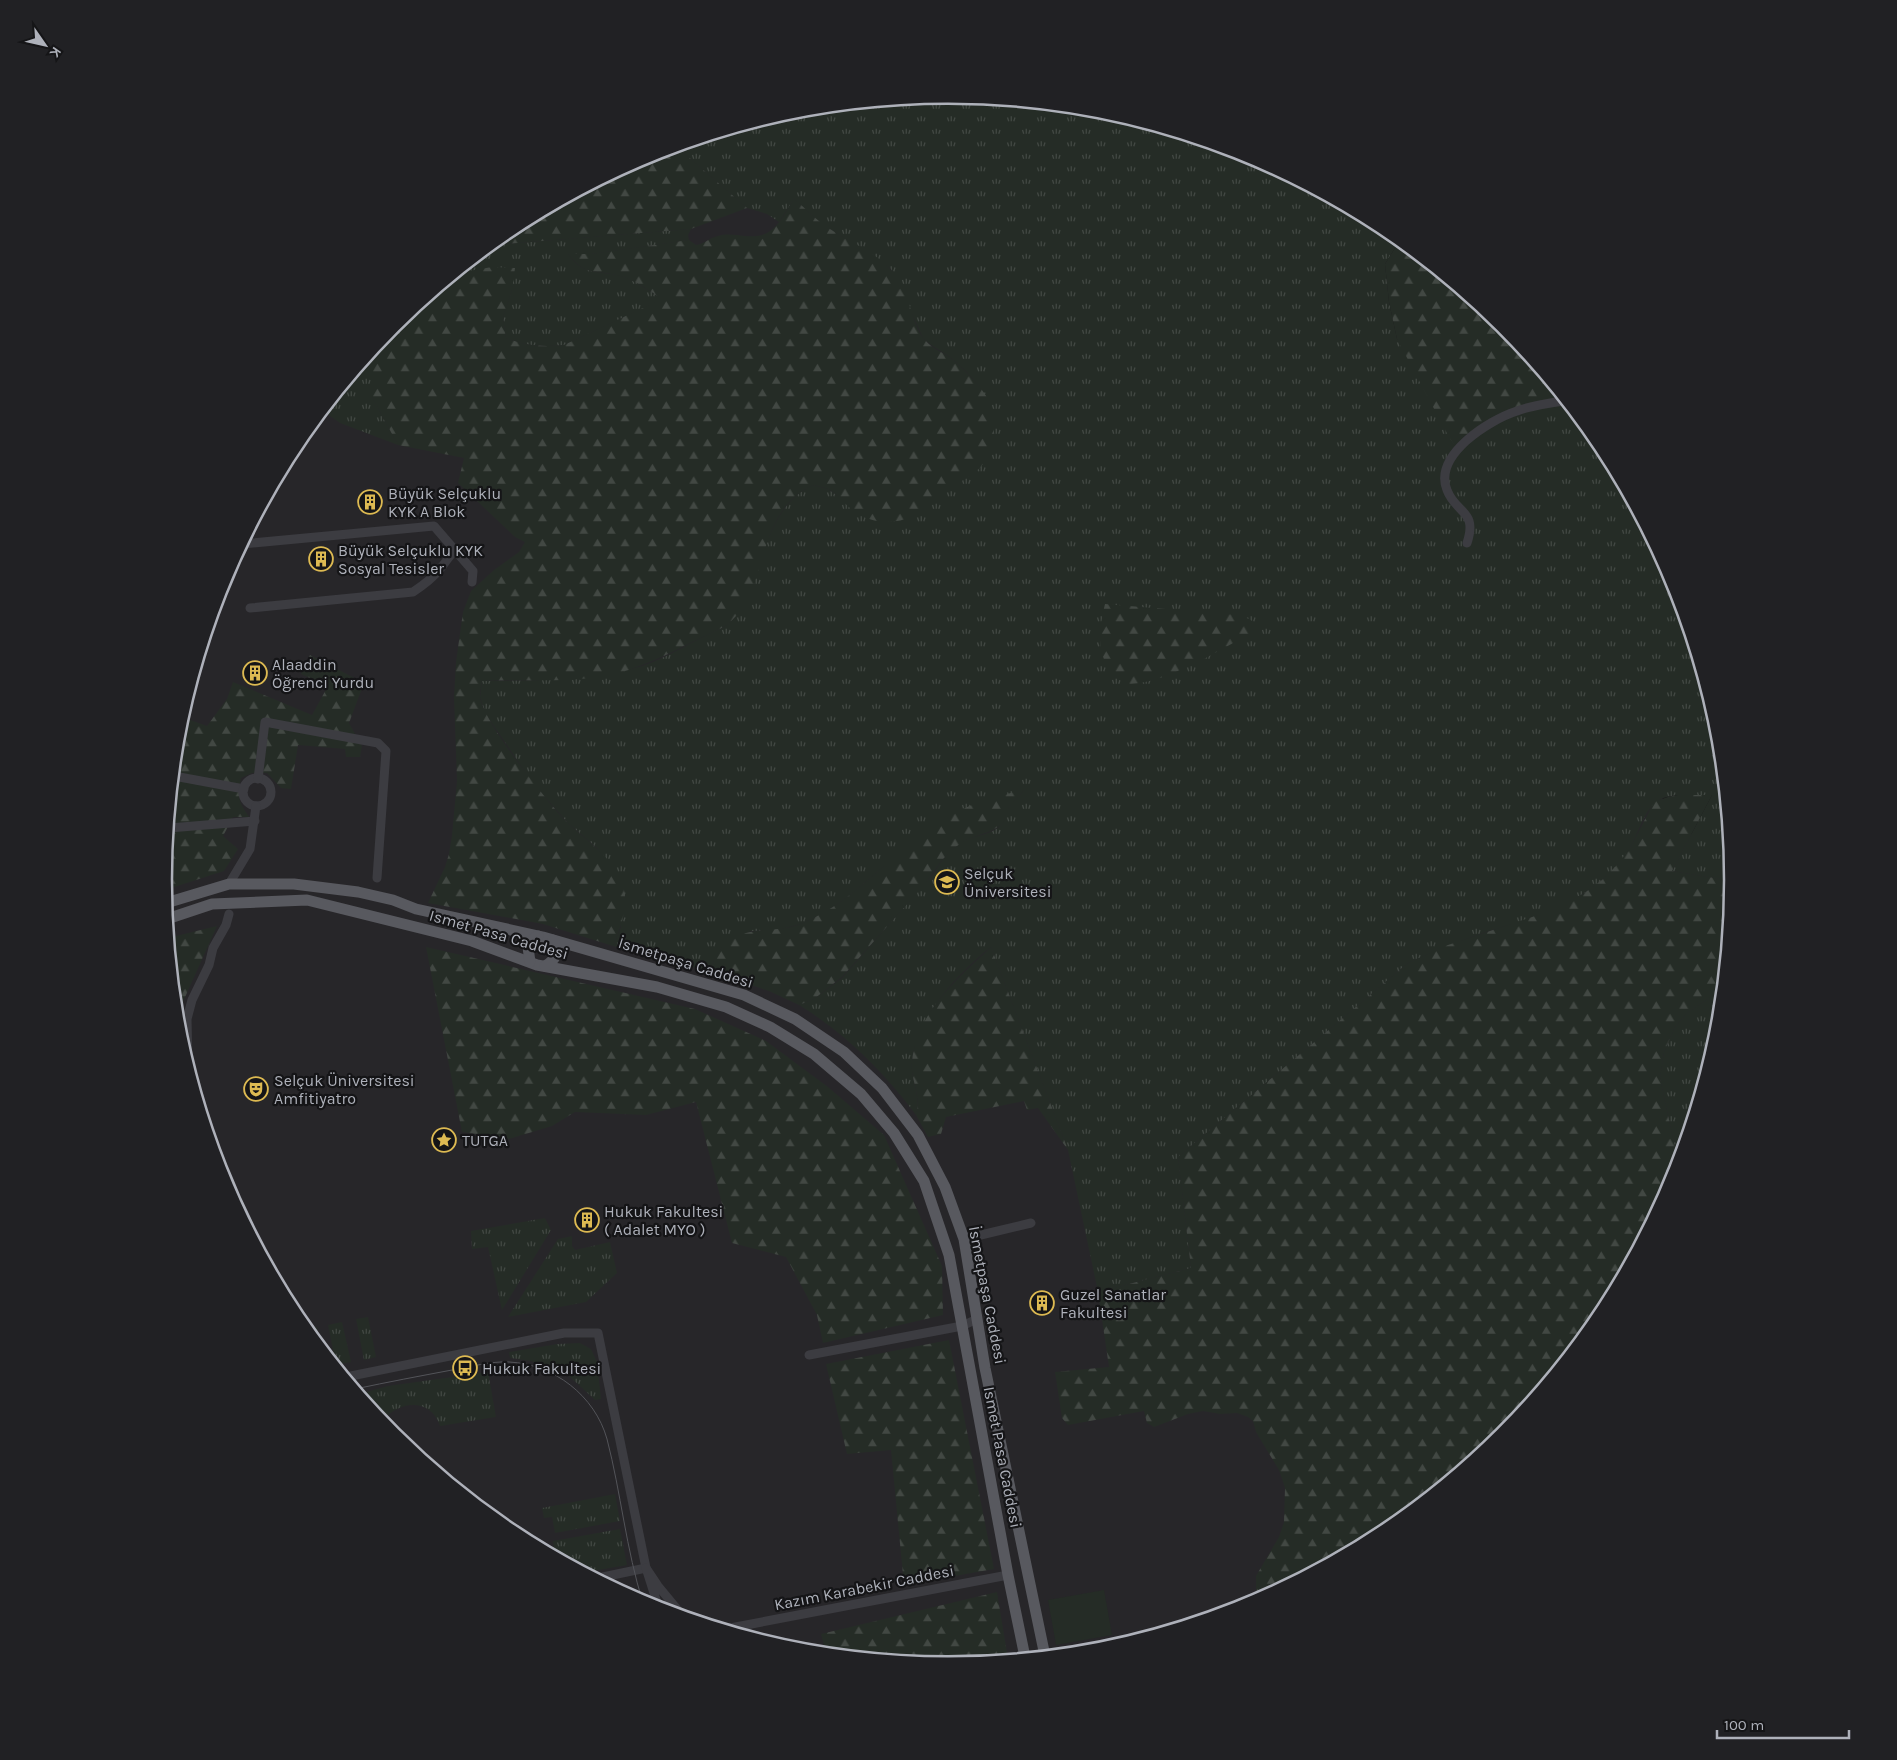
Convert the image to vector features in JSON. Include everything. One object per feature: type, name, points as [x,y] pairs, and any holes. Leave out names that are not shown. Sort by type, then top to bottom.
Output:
[{"type":"main road","name":"İsmetpaşa Caddesi","points":[[173,901],[229,884],[294,884],[358,892],[393,900],[416,909],[553,940],[744,995],[795,1020],[844,1052],[882,1088],[918,1135],[945,1187],[964,1239],[985,1368],[1044,1651]]},
{"type":"main road","name":"Ismet Pasa Caddesi","points":[[173,917],[212,904],[306,900],[472,941],[545,966],[657,987],[726,1007],[770,1027],[814,1054],[861,1094],[894,1133],[924,1181],[949,1255],[1024,1653]]},
{"type":"main road","points":[[530,962],[528,947],[534,938],[538,936]]},
{"type":"main road","points":[[545,966],[550,964],[557,955],[557,946],[553,940]]},
{"type":"street","points":[[1467,543],[1471,531],[1470,522],[1448,492],[1444,481],[1450,459],[1459,447],[1488,425],[1504,416],[1534,406],[1559,401]]},
{"type":"street","points":[[249,543],[434,526],[472,571],[472,582]]},
{"type":"street","points":[[250,608],[413,592],[439,571],[446,559],[455,550]]},
{"type":"street","points":[[258,778],[265,722],[378,743],[386,751],[377,878]]},
{"type":"street","points":[[179,777],[244,789]]},
{"type":"street","points":[[258,778],[269,785],[271,794],[266,803],[256,806],[246,801],[244,789],[250,781],[258,778]]},
{"type":"street","points":[[229,884],[250,849],[256,806]]},
{"type":"street","points":[[174,828],[255,821]]},
{"type":"street","points":[[406,925],[416,909]]},
{"type":"street","points":[[187,1032],[187,1019],[192,1000],[209,965],[213,948],[226,926],[229,914]]},
{"type":"street","points":[[964,1239],[1032,1223]]},
{"type":"street","points":[[809,1355],[962,1326],[977,1319]]},
{"type":"street","points":[[352,1376],[564,1332],[598,1333],[646,1568],[656,1599]]},
{"type":"street","points":[[606,1576],[646,1568]]},
{"type":"street","points":[[646,1568],[674,1605]]},
{"type":"street","name":"Kazım Karabekir Caddesi","points":[[737,1627],[1008,1575]]},
{"type":"shaded area","name":"Selçuk Üniversitesi","points":[[948,104],[999,105],[1050,110],[1111,122],[1725,875],[1723,931],[1710,1031],[1684,1130],[1666,1177],[1645,1223],[1621,1268],[1594,1311],[1564,1353],[1532,1392],[1497,1429],[1460,1464],[1421,1496],[1380,1525],[1337,1552],[1292,1576],[1246,1597],[1198,1615],[1149,1630],[1100,1641],[1050,1650],[999,1655],[948,1656],[898,1655],[847,1650],[797,1641],[748,1630],[699,1615],[651,1597],[605,1576],[560,1552],[517,1525],[476,1496],[437,1464],[400,1429],[365,1392],[333,1353],[303,1311],[276,1268],[252,1223],[231,1177],[213,1130],[187,1031],[174,931],[172,880],[174,829],[187,729],[213,630],[231,583],[252,537],[276,492],[303,449],[333,407],[365,368],[400,331],[437,296],[476,264],[517,235],[560,208],[605,184],[651,163],[699,145],[748,130],[797,119],[847,110],[898,105]]},
{"type":"green space","points":[[898,105],[999,105],[1050,110],[1100,119],[1149,130],[1198,145],[1246,163],[1292,184],[1337,208],[1380,235],[1396,246],[1385,264],[1389,302],[1397,339],[1490,421],[1560,402],[1594,449],[1621,492],[1645,537],[1666,583],[1684,630],[1698,679],[1710,729],[1718,779],[1723,829],[1725,880],[1672,871],[1712,795],[1687,795],[1663,798],[1647,813],[1626,855],[1610,873],[1591,889],[1549,911],[1466,939],[1408,963],[1178,1157],[1191,1268],[1098,1292],[1068,1150],[991,947],[953,983],[930,1013],[921,1029],[915,1045],[912,1062],[918,1101],[916,1115],[863,1054],[832,1028],[799,1005],[814,999],[842,978],[934,873],[948,854],[966,840],[989,832],[1001,825],[1009,807],[1024,790],[922,834],[850,895],[826,912],[801,924],[777,930],[751,931],[721,948],[708,971],[613,946],[621,927],[612,867],[597,848],[567,822],[532,782],[485,713],[480,697],[482,681],[583,678],[622,671],[662,658],[724,627],[736,615],[745,600],[777,520],[786,506],[798,494],[813,485],[828,489],[842,499],[913,516],[921,509],[991,410],[985,395],[969,375],[957,363],[923,338],[891,269],[874,256],[823,225],[794,199],[779,222],[767,214],[747,208],[682,151],[748,130],[847,110]]},
{"type":"green space","points":[[682,151],[747,208],[691,229],[504,244],[560,208],[605,184]]},
{"type":"green space","points":[[794,199],[823,224],[877,257],[892,271],[903,288],[916,325],[925,340],[952,359],[967,373],[988,399],[994,426],[989,453],[985,461],[980,468],[913,516],[891,522],[868,519],[851,509],[832,491],[813,485],[794,498],[780,514],[770,534],[749,595],[739,613],[724,627],[651,661],[621,672],[590,678],[482,681],[480,696],[483,707],[503,741],[557,812],[605,857],[618,873],[624,891],[625,907],[613,946],[543,924],[428,903],[445,867],[452,835],[457,781],[454,697],[456,662],[463,612],[471,591],[494,570],[519,552],[525,542],[515,537],[458,483],[464,458],[398,445],[372,397],[370,369],[377,359],[399,339],[410,321],[467,271],[492,267],[515,268],[512,290],[503,317],[506,338],[534,345],[564,345],[662,299],[626,278],[586,269],[574,261],[568,254],[591,254],[689,240],[696,245],[721,235],[755,236],[770,231],[780,221]]},
{"type":"green space","points":[[691,229],[688,235],[689,240],[591,254],[568,254],[580,266],[586,269],[627,278],[663,299],[564,345],[534,345],[506,338],[503,317],[512,290],[463,275],[504,244]]},
{"type":"green space","points":[[1396,246],[1421,264],[1460,296],[1497,331],[1532,368],[1559,401],[1519,408],[1457,448],[1449,437],[1397,339],[1389,302],[1385,264]]},
{"type":"green space","points":[[410,321],[399,339],[377,359],[372,397],[398,445],[340,423],[328,414],[365,368]]},
{"type":"green space","points":[[1105,604],[1238,615],[1249,619],[1261,627],[1180,670],[1146,682],[1129,684],[1115,676],[1104,660],[1101,651],[1100,633]]},
{"type":"green space","points":[[310,655],[364,683],[349,723],[362,746],[360,757],[346,757],[345,749],[298,745],[291,789],[281,788],[267,773],[252,773],[241,778],[239,799],[249,817],[233,817],[223,836],[238,849],[224,871],[172,888],[174,829],[179,779],[189,720],[207,726],[227,699],[233,682],[312,715],[328,686],[301,674]]},
{"type":"green space","points":[[1025,789],[1009,807],[1006,819],[1001,825],[991,831],[966,840],[954,848],[942,860],[925,884],[842,977],[814,999],[799,1005],[769,991],[708,971],[721,948],[729,940],[749,932],[793,926],[823,913],[842,901],[910,843],[946,817],[975,804]]},
{"type":"green space","points":[[1678,795],[1712,795],[1672,871],[1725,880],[1723,931],[1716,994],[1688,1012],[1675,1027],[1664,1052],[1660,1078],[1676,1151],[1645,1223],[1621,1268],[1594,1311],[1564,1353],[1532,1392],[1497,1429],[1460,1464],[1421,1496],[1380,1525],[1337,1552],[1257,1592],[1256,1576],[1279,1537],[1284,1522],[1285,1488],[1279,1470],[1256,1432],[1253,1421],[1237,1413],[1220,1414],[1203,1411],[1188,1414],[1154,1427],[1147,1423],[1144,1411],[1068,1425],[1062,1418],[1055,1372],[1109,1367],[1098,1292],[1191,1268],[1178,1157],[1408,963],[1448,945],[1538,915],[1583,894],[1602,880],[1617,865],[1630,848],[1654,802]]},
{"type":"green space","points":[[217,926],[182,1003],[175,937]]},
{"type":"green space","points":[[426,947],[695,1009],[766,1041],[828,1087],[884,1135],[942,1266],[943,1315],[823,1343],[817,1315],[786,1257],[732,1243],[696,1102],[646,1115],[575,1112],[552,1126],[509,1139],[462,1132]]},
{"type":"green space","points":[[991,947],[1068,1150],[1038,1108],[1027,1110],[1024,1101],[946,1117],[941,1134],[928,1137],[916,1115],[918,1101],[912,1062],[915,1044],[921,1028],[930,1012],[953,984]]},
{"type":"green space","points":[[1716,994],[1710,1031],[1698,1081],[1676,1151],[1660,1078],[1664,1052],[1675,1027],[1688,1012]]},
{"type":"green space","points":[[545,1218],[551,1230],[502,1310],[488,1247],[472,1249],[471,1231]]},
{"type":"green space","points":[[572,1236],[572,1246],[575,1250],[610,1242],[617,1273],[586,1302],[508,1317],[558,1239]]},
{"type":"green space","points":[[368,1317],[376,1357],[364,1360],[356,1319]]},
{"type":"green space","points":[[342,1322],[351,1362],[342,1364],[334,1354],[328,1325]]},
{"type":"green space","points":[[949,1340],[994,1569],[904,1585],[891,1450],[847,1454],[826,1364]]},
{"type":"green space","points":[[580,1343],[591,1349],[597,1362],[601,1399],[595,1400],[568,1375],[531,1361],[510,1358],[509,1352],[558,1344]]},
{"type":"green space","points":[[488,1372],[496,1417],[440,1426],[429,1410],[422,1406],[414,1405],[397,1409],[387,1416],[365,1392],[388,1386]]},
{"type":"green space","points":[[615,1494],[620,1521],[555,1533],[552,1517],[544,1518],[542,1508]]},
{"type":"green space","points":[[620,1529],[627,1565],[595,1571],[554,1548],[553,1541]]},
{"type":"green space","points":[[1104,1590],[1112,1635],[1056,1645],[1048,1600]]},
{"type":"green space","points":[[997,1592],[1007,1654],[898,1655],[847,1650],[824,1646],[821,1634]]},
{"type":"tram line","points":[[361,1388],[480,1364],[502,1362],[526,1364],[542,1369],[570,1385],[583,1396],[593,1409],[607,1439],[640,1592]]},
{"type":"place","name":"Büyük Selçuklu KYK A Blok","points":[[370,502]]},
{"type":"place","name":"Büyük Selçuklu KYK Sosyal Tesisler","points":[[321,559]]},
{"type":"place","name":"Alaaddin Öğrenci Yurdu","points":[[255,673]]},
{"type":"place","name":"Selçuk Üniversitesi","points":[[947,882]]},
{"type":"place","name":"Selçuk Üniversitesi Amfitiyatro","points":[[256,1089]]},
{"type":"place","name":"TUTGA","points":[[444,1140]]},
{"type":"place","name":"Hukuk Fakultesi ( Adalet MYO )","points":[[587,1220]]},
{"type":"place","name":"Guzel Sanatlar Fakultesi","points":[[1042,1303]]},
{"type":"place","name":"Hukuk Fakultesi","points":[[465,1368]]}]
